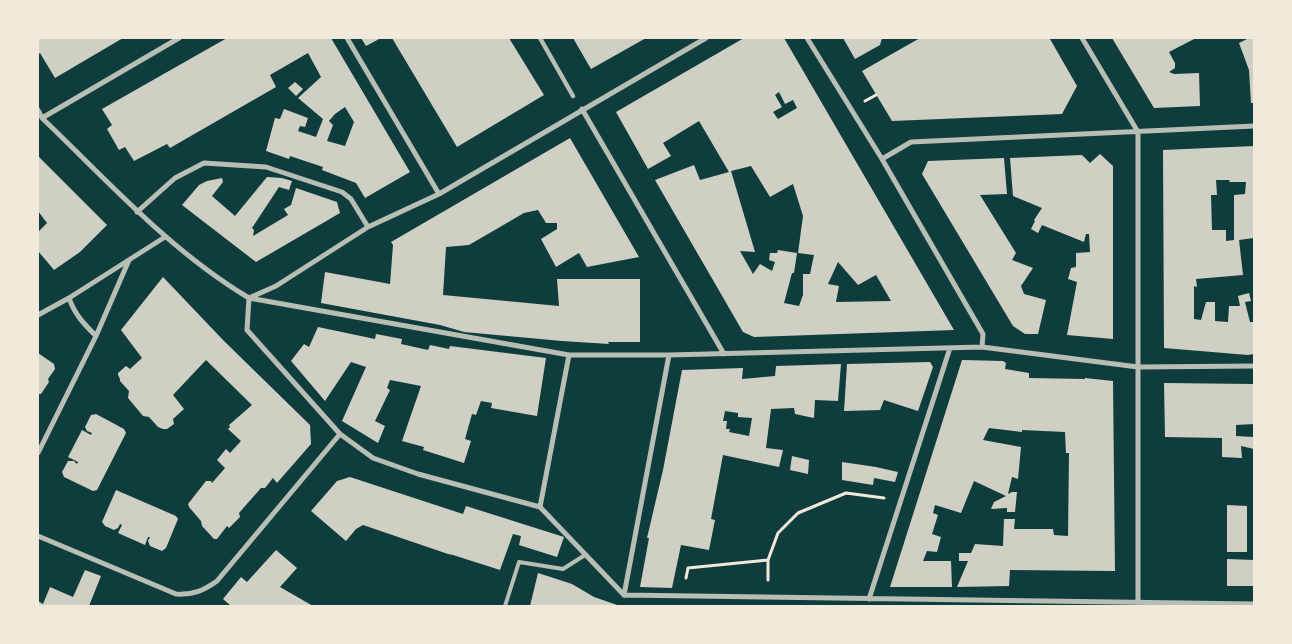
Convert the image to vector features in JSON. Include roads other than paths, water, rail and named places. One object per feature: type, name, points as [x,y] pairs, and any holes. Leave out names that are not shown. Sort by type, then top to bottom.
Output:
[{"type":"street","points":[[42,118],[179,38]]},
{"type":"street","points":[[347,38],[439,194]]},
{"type":"street","points":[[540,38],[573,96]]},
{"type":"street","points":[[248,298],[276,286],[368,228],[439,194],[706,38]]},
{"type":"street","points":[[807,38],[882,159],[983,334],[982,347]]},
{"type":"street","points":[[1082,38],[1138,132],[1138,604]]},
{"type":"street","points":[[38,110],[42,118],[137,212],[165,237],[229,287],[248,298],[569,355],[724,354],[982,347],[1138,367],[1254,366]]},
{"type":"street","points":[[582,110],[724,354]]},
{"type":"street","points":[[882,159],[910,142],[1254,126]]},
{"type":"street","points":[[137,212],[175,178],[204,163],[266,167],[342,192],[351,199],[368,228]]},
{"type":"street","points":[[38,315],[69,298],[165,237]]},
{"type":"street","points":[[38,453],[96,336],[129,260]]},
{"type":"street","points":[[69,298],[73,310],[80,320],[96,336]]},
{"type":"street","points":[[248,298],[247,330],[340,434],[373,458],[409,471],[540,507],[624,595],[1138,604],[1254,604]]},
{"type":"street","points":[[869,599],[950,348]]},
{"type":"street","points":[[540,507],[569,355]]},
{"type":"street","points":[[624,595],[669,355]]},
{"type":"street","points":[[38,536],[176,594],[190,594],[204,590],[217,581],[340,434]]},
{"type":"lane","points":[[505,606],[519,562],[563,569],[586,555]]}]
